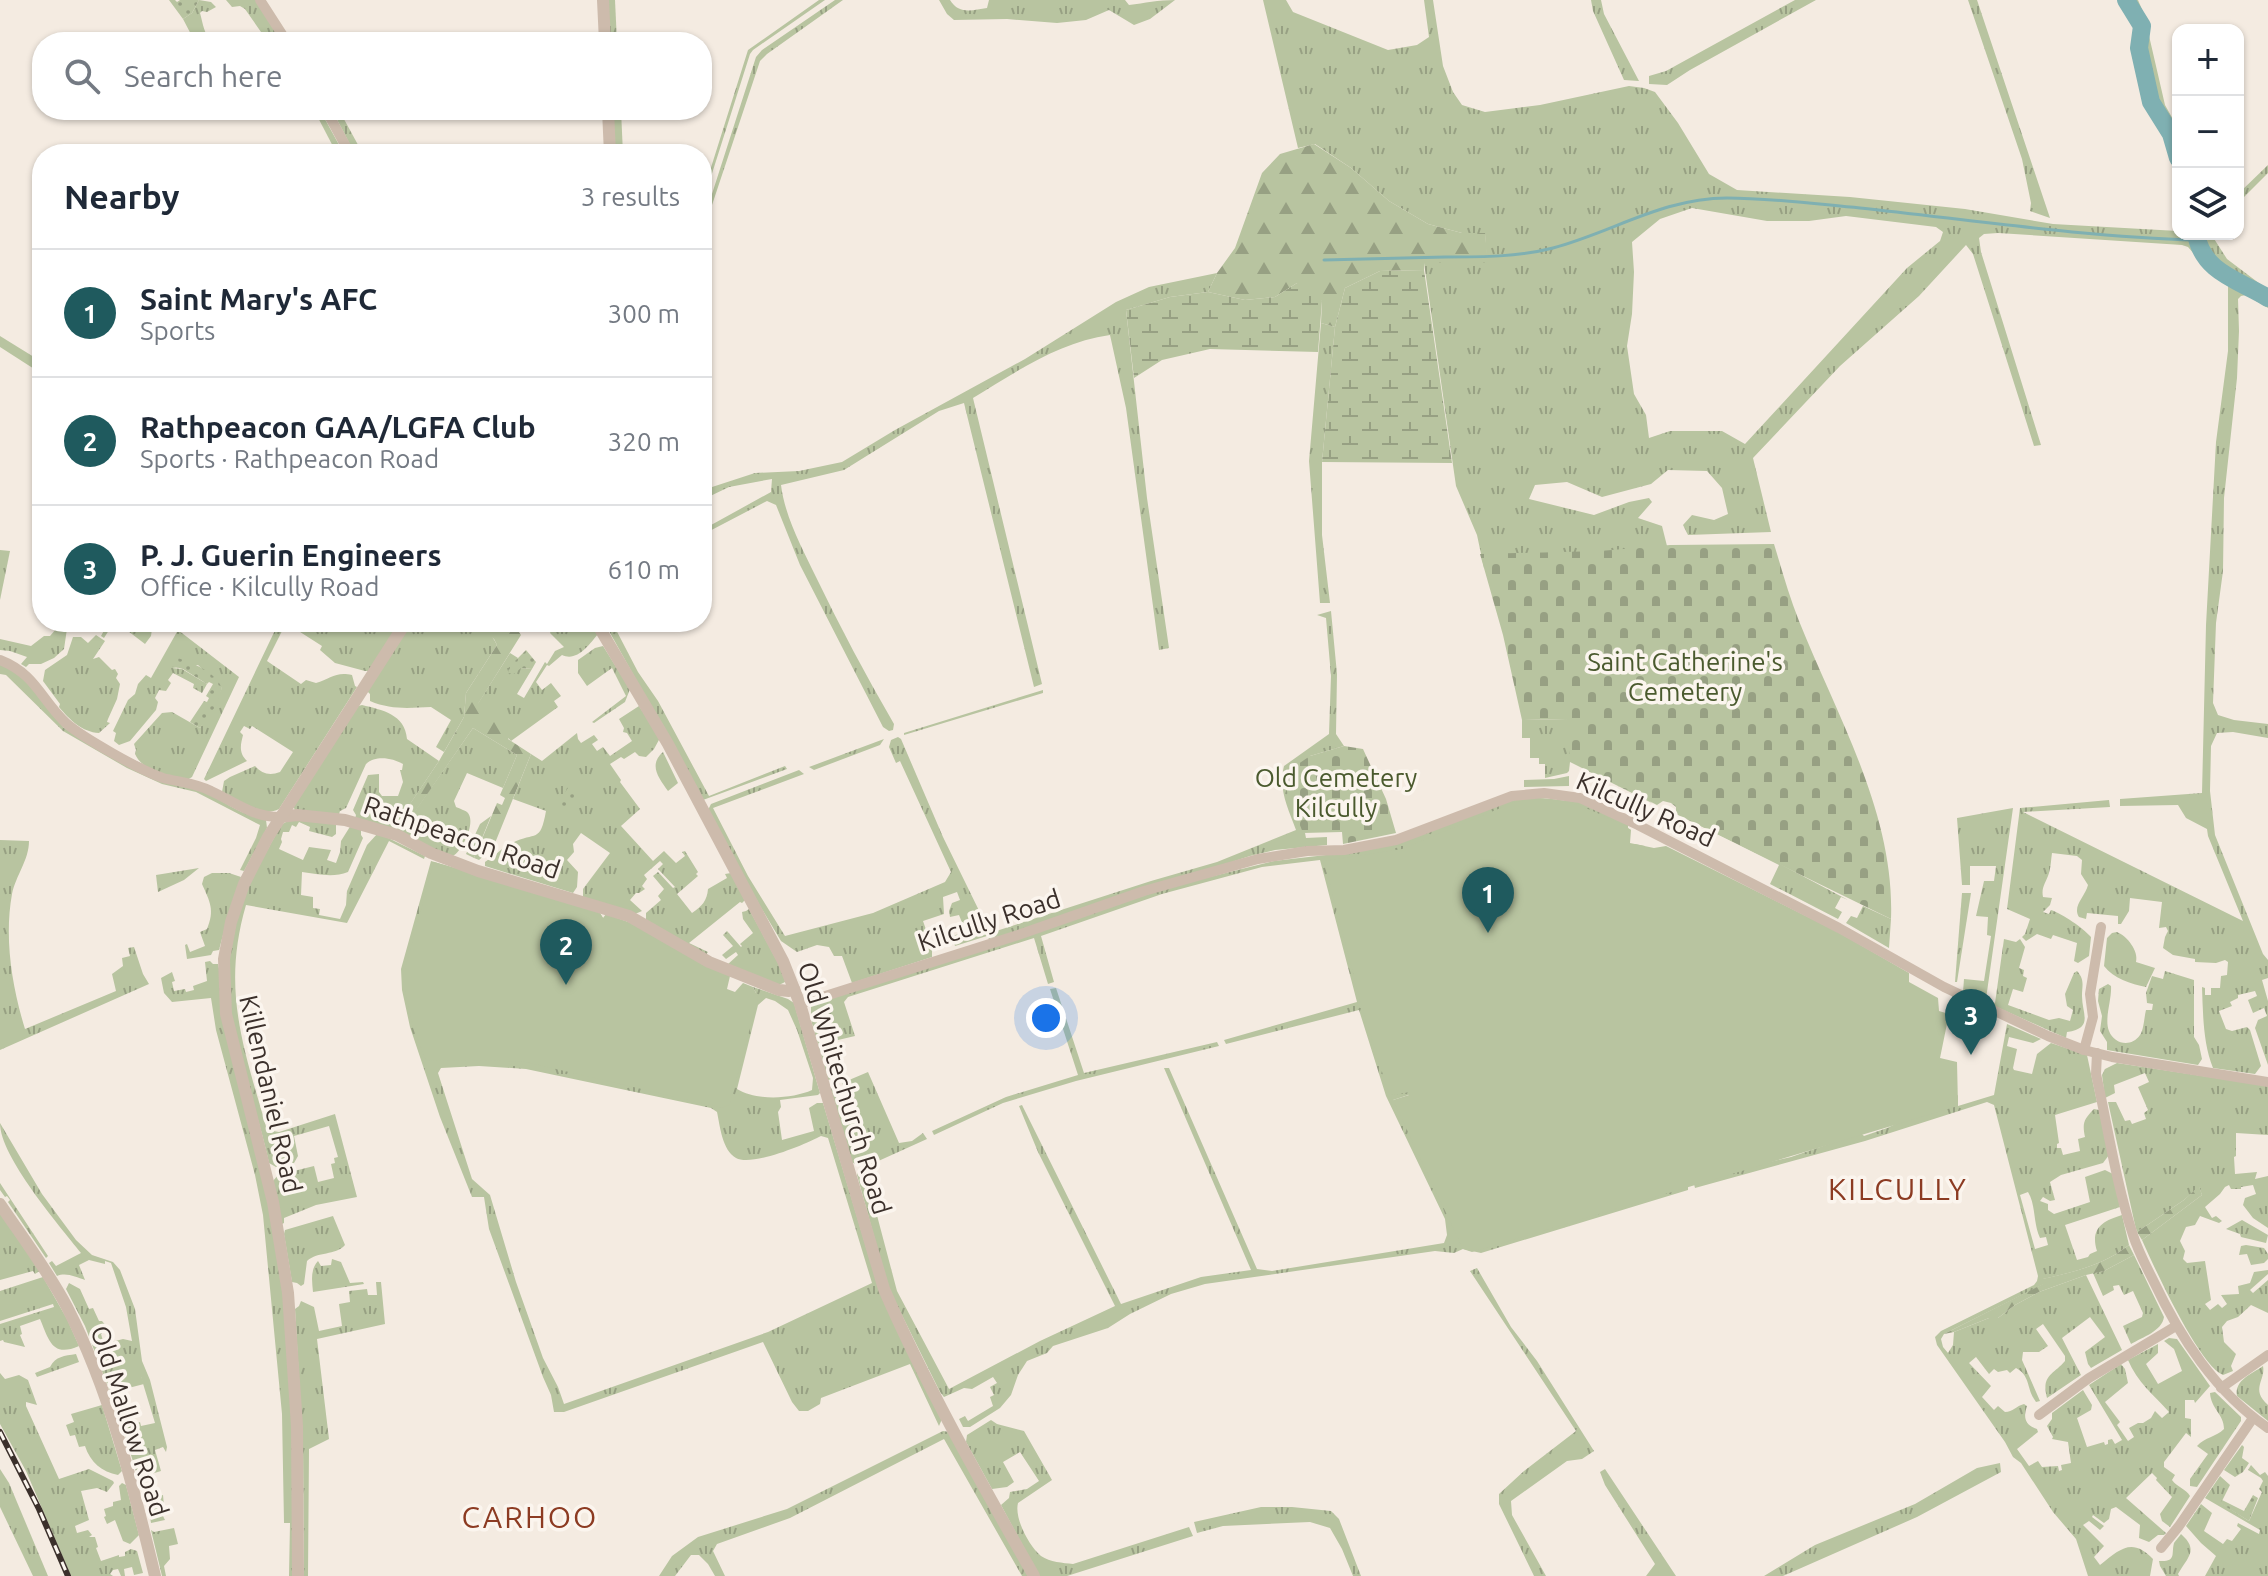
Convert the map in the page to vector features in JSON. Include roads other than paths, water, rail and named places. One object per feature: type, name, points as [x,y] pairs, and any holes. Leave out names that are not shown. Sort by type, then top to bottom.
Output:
[{"type":"street","points":[[260,0],[281,32]]},
{"type":"street","points":[[603,0],[605,32]]},
{"type":"street","points":[[331,120],[345,144]]},
{"type":"street","points":[[608,120],[610,144]]},
{"type":"street","name":"Killendaniel Road","points":[[298,1576],[297,1426],[288,1293],[273,1202],[226,1014],[223,972],[227,939],[251,870],[280,817],[400,632]]},
{"type":"street","name":"Old Whitechurch Road","points":[[602,632],[668,744],[775,944],[800,1004],[884,1289],[957,1436],[1034,1576]]},
{"type":"street","name":"Rathpeacon Road","points":[[0,660],[30,680],[68,726],[162,777],[212,791],[243,809],[263,815],[345,820],[397,835],[431,853],[478,871],[629,916],[709,962],[779,990],[794,989]]},
{"type":"street","name":"Kilcully Road","points":[[800,1004],[1018,935],[1144,891],[1258,859],[1307,851],[1344,850],[1396,840],[1512,796],[1544,793],[1571,796],[1591,803],[1826,921],[2023,1026],[2097,1053],[2268,1082]]},
{"type":"street","points":[[2084,1050],[2093,1017],[2090,994],[2101,927]]},
{"type":"street","points":[[2097,1053],[2096,1074],[2129,1222],[2140,1255],[2176,1326],[2221,1388],[2268,1428]]},
{"type":"street","name":"Old Mallow Road","points":[[0,1204],[55,1284],[86,1348],[115,1428],[155,1576]]},
{"type":"street","points":[[2039,1415],[2089,1378],[2176,1326]]},
{"type":"street","points":[[2221,1388],[2268,1355]]},
{"type":"street","points":[[2161,1548],[2253,1418]]},
{"type":"waterway","points":[[2126,0],[2142,26],[2139,48],[2151,102],[2172,137]]},
{"type":"waterway","points":[[1324,260],[1486,257],[1527,253],[1553,248],[1681,204],[1727,198],[1810,203],[2070,232],[2172,239]]},
{"type":"waterway","points":[[2198,240],[2214,267],[2268,298]]},
{"type":"railway","points":[[0,1432],[68,1576]]},
{"type":"place","name":"Saint Mary's AFC","points":[[1488,933]]},
{"type":"place","name":"Rathpeacon GAA/LGFA Club","points":[[566,985]]},
{"type":"place","name":"P. J. Guerin Engineers","points":[[1971,1055]]},
{"type":"district","name":"KILCULLY","points":[[1898,1189]]},
{"type":"district","name":"CARHOO","points":[[530,1517]]},
{"type":"park label","name":"Saint Catherine's Cemetery","points":[[1685,676]]},
{"type":"park label","name":"Old Cemetery Kilcully","points":[[1336,792]]}]
